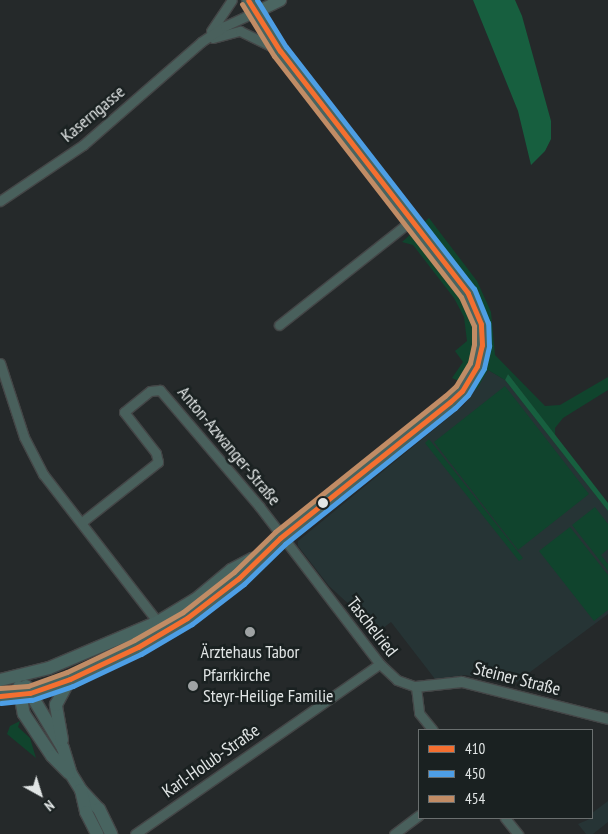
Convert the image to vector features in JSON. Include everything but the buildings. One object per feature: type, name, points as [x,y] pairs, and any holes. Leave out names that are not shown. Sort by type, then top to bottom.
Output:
[{"type":"main road","points":[[0,696],[24,694],[70,678],[172,628],[239,578],[259,555],[450,402],[462,391],[477,366],[482,335],[474,302],[280,51],[248,0]]},
{"type":"main road","points":[[255,12],[280,0]]},
{"type":"main road","points":[[0,680],[20,677],[158,622],[196,599],[231,570],[259,555]]},
{"type":"main road","points":[[20,677],[24,694],[24,714],[36,734],[71,774],[81,790],[96,805],[111,834]]},
{"type":"main road","points":[[70,678],[56,705],[63,748],[71,774]]},
{"type":"main road","points":[[24,694],[63,748]]},
{"type":"main road","points":[[81,790],[86,812],[97,834]]},
{"type":"street","name":"Kaserngasse","points":[[0,201],[79,149],[201,42],[221,20],[232,0]]},
{"type":"street","name":"Kaserngasse","points":[[201,42],[225,26],[255,12]]},
{"type":"street","name":"Kaserngasse","points":[[201,42],[240,31],[280,51]]},
{"type":"street","points":[[278,325],[412,220]]},
{"type":"street","points":[[0,363],[33,457],[158,622]]},
{"type":"street","name":"Anton-Azwanger-Straße","points":[[82,522],[159,460],[124,412],[155,388],[171,400],[259,506],[280,538]]},
{"type":"street","name":"Taschelried","points":[[280,538],[380,664],[397,680],[416,687]]},
{"type":"street","name":"Karl-Holub-Straße","points":[[135,834],[380,664]]},
{"type":"street","name":"Steiner Straße","points":[[416,687],[462,682],[608,719]]},
{"type":"street","points":[[416,687],[419,713],[432,729]]},
{"type":"street","points":[[394,834],[418,816]]},
{"type":"street","points":[[506,819],[518,834]]},
{"type":"shaded area","points":[[488,370],[505,380],[608,511],[608,614],[514,684],[465,675],[435,679],[391,622],[374,635],[353,608],[329,586],[298,546],[298,541],[464,405]]},
{"type":"shaded area","points":[[608,801],[608,822],[593,834],[586,834],[578,824],[593,819],[593,812]]},
{"type":"green space","points":[[473,0],[515,0],[522,16],[551,121],[551,139],[545,151],[531,165],[518,111]]},
{"type":"green space","points":[[429,218],[477,281],[491,312],[495,355],[545,406],[560,405],[608,377],[608,390],[563,418],[555,428],[555,435],[508,374],[505,380],[488,370],[477,389],[452,378],[463,362],[455,351],[467,341],[464,317],[454,298],[413,245],[402,242]]},
{"type":"green space","points":[[508,374],[608,503],[608,511],[505,380]]},
{"type":"green space","points":[[505,386],[589,494],[518,550],[434,442]]},
{"type":"green space","points":[[429,439],[523,558],[519,561],[425,443]]},
{"type":"green space","points":[[595,507],[608,524],[608,549],[601,555],[608,564],[608,571],[572,525]]},
{"type":"green space","points":[[570,527],[608,575],[608,610],[594,621],[539,551]]},
{"type":"green space","points":[[20,721],[18,727],[30,738],[36,758],[7,734],[10,726]]},
{"type":"transit line","name":"410","points":[[0,696],[30,693],[70,679],[138,647],[187,618],[239,578],[280,538],[450,402],[462,391],[477,366],[482,345],[481,324],[468,293],[280,51],[248,0]]},
{"type":"transit line","name":"450","points":[[1,703],[32,700],[73,686],[141,654],[192,624],[244,584],[285,544],[455,408],[468,395],[484,368],[489,346],[488,323],[474,289],[286,47],[257,0]]},
{"type":"transit line","name":"454","points":[[0,688],[28,686],[67,672],[134,640],[183,612],[234,572],[275,532],[445,396],[456,386],[470,363],[474,344],[474,326],[461,297],[274,56],[242,4]]},
{"type":"place","name":"Ärztehaus Tabor","points":[[250,632]]},
{"type":"place","name":"Pfarrkirche Steyr-Heilige Familie","points":[[193,686]]}]
